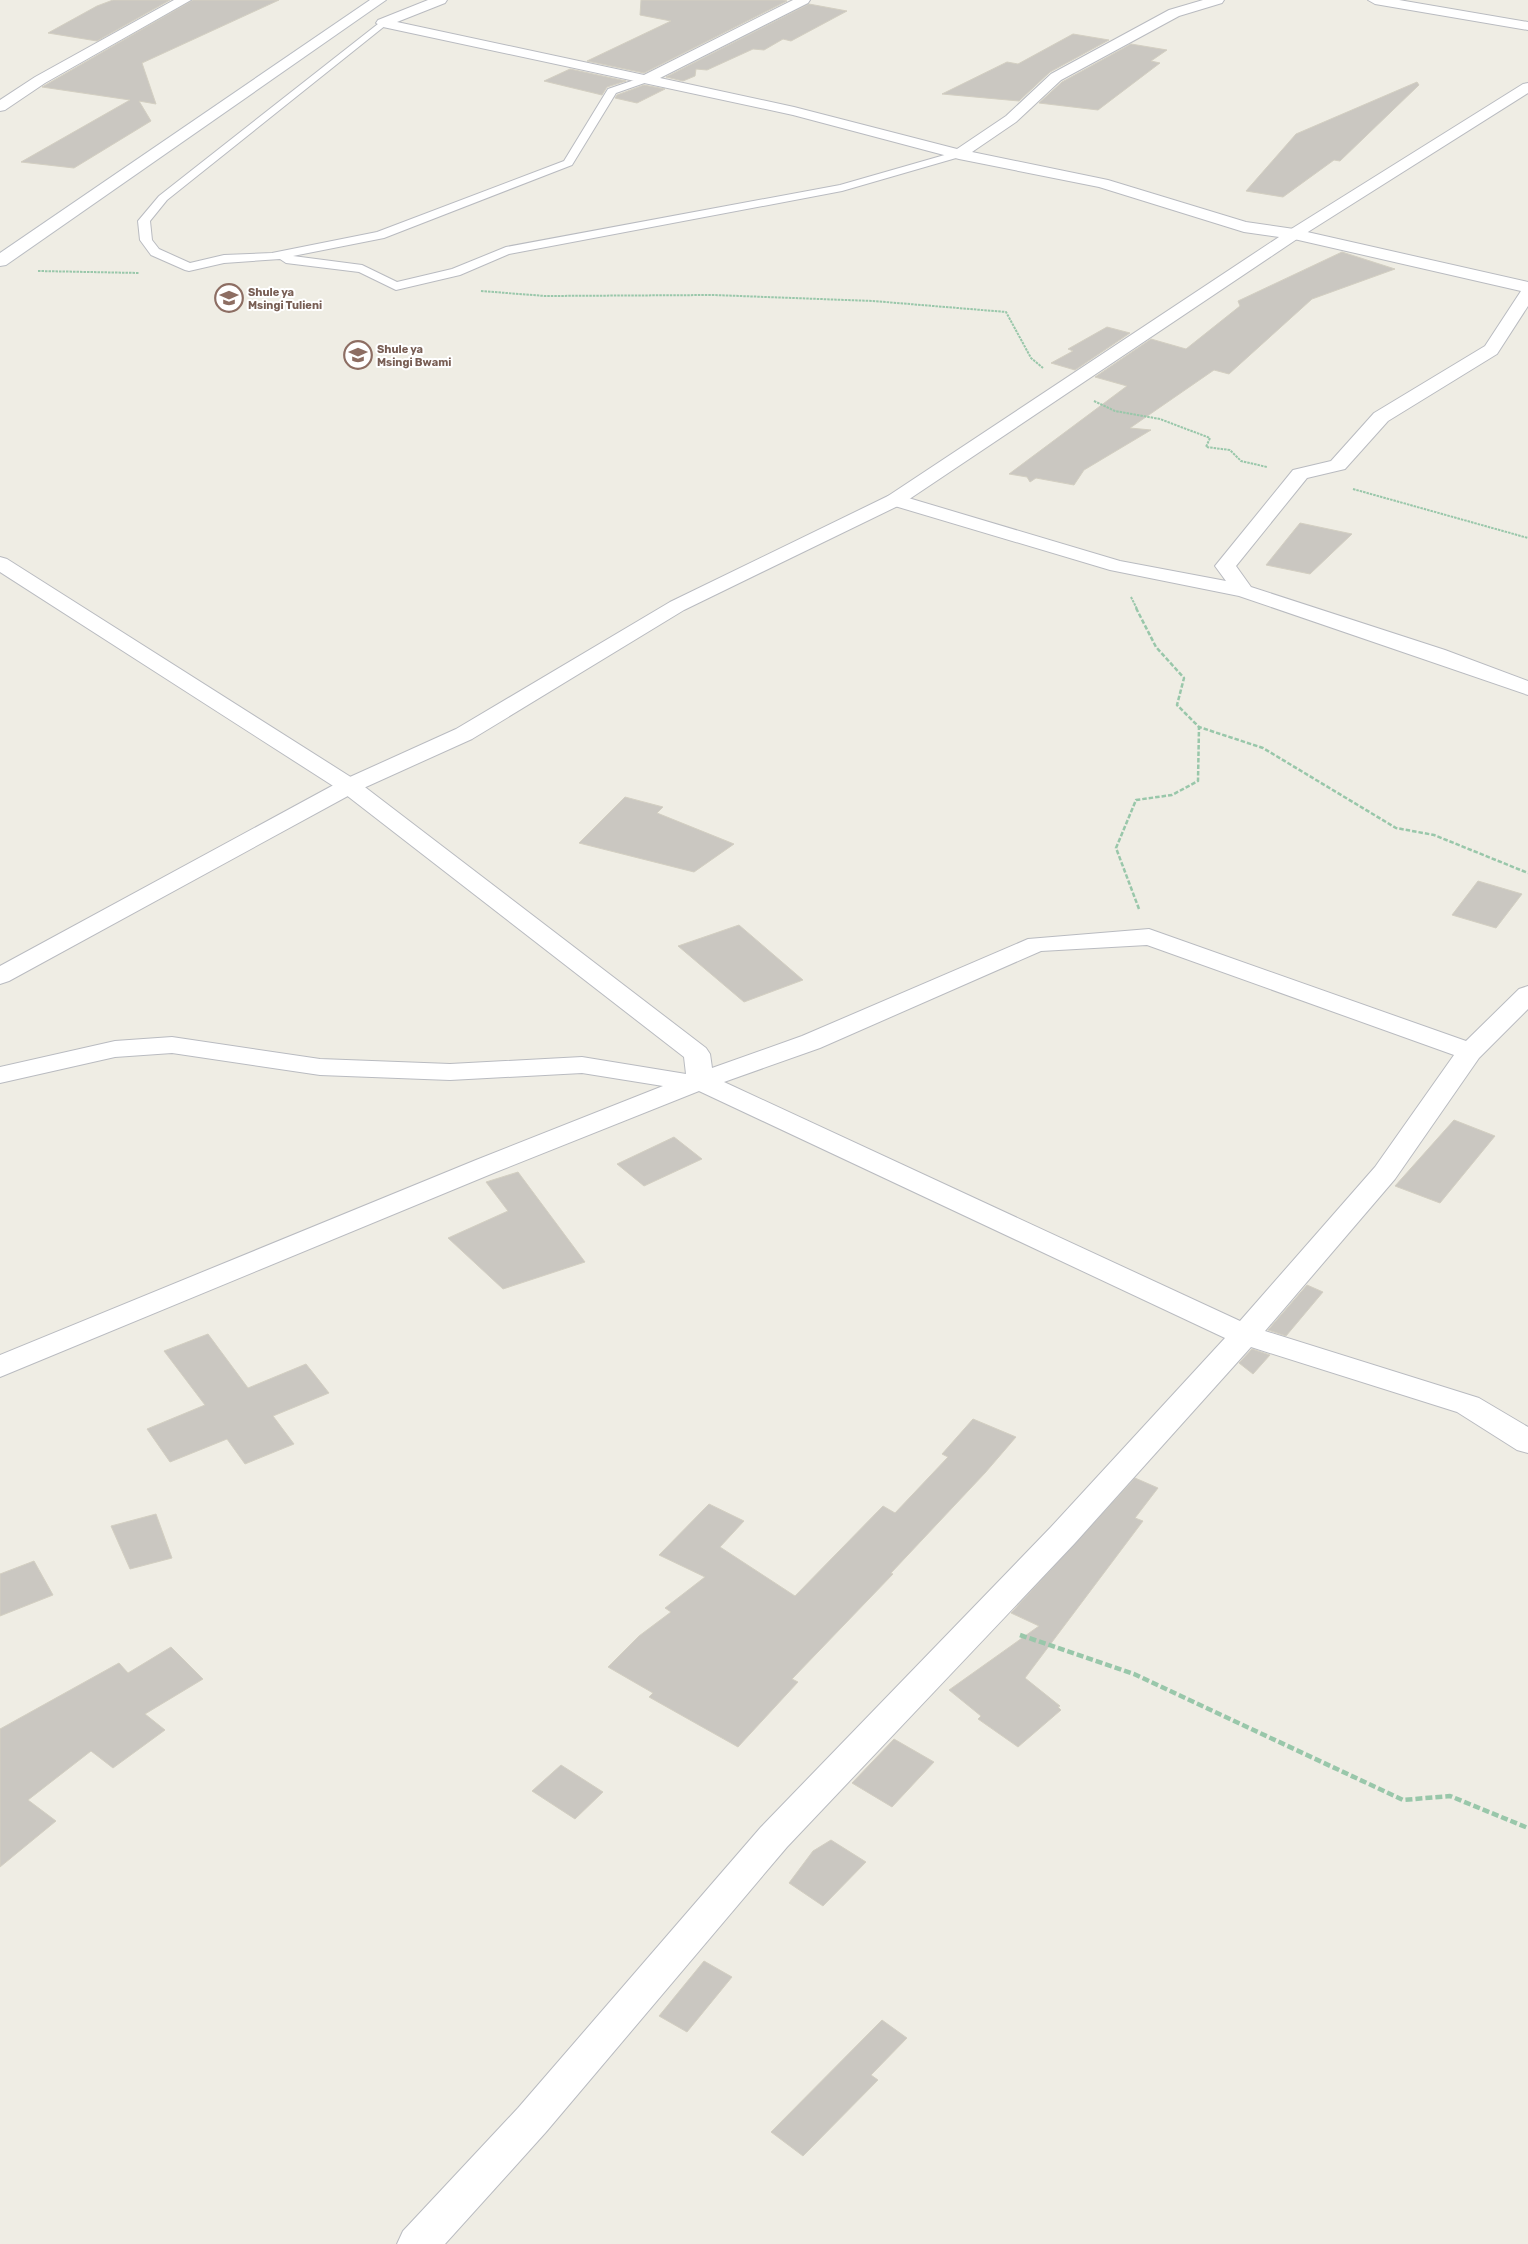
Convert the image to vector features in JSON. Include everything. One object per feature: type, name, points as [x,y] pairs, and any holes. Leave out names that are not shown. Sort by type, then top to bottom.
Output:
[{"type":"street","points":[[0,107],[40,80],[184,0]]},
{"type":"street","points":[[0,261],[379,0]]},
{"type":"street","points":[[383,23],[440,0]]},
{"type":"street","points":[[649,78],[803,0]]},
{"type":"street","points":[[959,154],[1011,119],[1056,77],[1174,13],[1217,0]]},
{"type":"street","points":[[1375,0],[1528,26]]},
{"type":"street","points":[[383,23],[794,110],[959,154],[1102,184],[1244,227],[1294,234],[1528,287]]},
{"type":"street","points":[[0,976],[349,786],[464,734],[677,606],[895,500],[1294,234],[1528,87]]},
{"type":"street","points":[[1244,590],[1225,566],[1300,474],[1338,465],[1381,417],[1491,350],[1528,294]]},
{"type":"street","points":[[895,500],[1117,566],[1244,590],[1437,655],[1528,688]]},
{"type":"street","points":[[0,563],[349,786],[697,1054],[700,1081]]},
{"type":"street","points":[[0,1367],[477,1170],[700,1081],[811,1042],[1037,944],[1149,937],[1470,1052]]},
{"type":"street","points":[[418,2244],[532,2120],[774,1837],[1063,1535],[1245,1335],[1386,1173],[1470,1052],[1528,994]]},
{"type":"street","points":[[0,1075],[116,1049],[172,1045],[320,1067],[450,1072],[582,1065],[687,1082],[700,1081],[1245,1335],[1468,1405],[1528,1442]]},
{"type":"lane","points":[[383,23],[163,198],[144,221],[146,240],[155,252],[189,267],[224,259],[272,257],[380,236],[568,163],[612,91],[649,78]]},
{"type":"lane","points":[[272,257],[362,270],[396,286],[456,272],[506,251],[842,188],[959,154]]},
{"type":"path","points":[[36,271],[111,274],[170,271],[189,267]]},
{"type":"path","points":[[476,291],[546,296],[713,295],[833,299],[1006,312],[1032,358],[1064,388],[1115,411],[1160,419],[1210,438],[1206,447],[1230,450],[1241,461],[1300,474],[1528,538]]},
{"type":"path","points":[[1117,566],[1156,646],[1184,678],[1177,705],[1199,727],[1263,748],[1396,828],[1434,835],[1528,873]]},
{"type":"path","points":[[1149,937],[1116,848],[1136,800],[1172,795],[1198,781],[1199,727]]},
{"type":"path","points":[[980,1621],[1134,1674],[1403,1800],[1450,1796],[1528,1828]]},
{"type":"building","points":[[113,0],[170,0],[97,41],[48,33],[97,6]]},
{"type":"building","points":[[193,0],[279,0],[142,63],[156,104],[139,101],[151,121],[74,168],[21,162],[130,100],[42,87]]},
{"type":"building","points":[[641,0],[787,1],[644,73],[587,61],[671,21],[640,15]]},
{"type":"building","points":[[809,4],[847,11],[791,41],[783,39],[764,50],[753,49],[707,70],[696,69],[695,76],[683,81],[666,77]]},
{"type":"building","points":[[1073,34],[1109,40],[1050,72],[1019,101],[942,94],[1007,62],[1018,64]]},
{"type":"building","points":[[1131,44],[1167,50],[1151,61],[1160,63],[1098,110],[1039,103],[1062,82]]},
{"type":"building","points":[[570,69],[626,81],[607,87],[602,95],[544,81]]},
{"type":"building","points":[[1417,82],[1419,85],[1340,161],[1334,160],[1283,197],[1246,191],[1296,134]]},
{"type":"building","points":[[644,85],[665,89],[637,103],[615,98],[617,95]]},
{"type":"building","points":[[1342,252],[1395,269],[1312,299],[1229,374],[1214,370],[1130,428],[1151,430],[1084,470],[1074,485],[1036,478],[1030,482],[1027,477],[1009,474],[1127,386],[1095,377],[1151,339],[1186,349],[1240,306],[1238,301]]},
{"type":"building","points":[[1107,327],[1130,333],[1075,370],[1051,363],[1073,351],[1068,349]]},
{"type":"building","points":[[1300,523],[1352,534],[1310,574],[1266,565]]},
{"type":"building","points":[[625,797],[663,807],[657,813],[734,844],[694,872],[579,843]]},
{"type":"building","points":[[1478,881],[1522,894],[1496,928],[1452,915]]},
{"type":"building","points":[[739,925],[803,980],[744,1002],[678,946]]},
{"type":"building","points":[[1454,1120],[1495,1136],[1440,1203],[1395,1186]]},
{"type":"building","points":[[674,1137],[702,1159],[644,1186],[617,1164]]},
{"type":"building","points":[[518,1172],[585,1262],[503,1289],[448,1238],[508,1211],[486,1182]]},
{"type":"building","points":[[1307,1285],[1323,1292],[1286,1336],[1268,1330]]},
{"type":"building","points":[[208,1334],[248,1388],[306,1364],[329,1393],[273,1416],[294,1444],[245,1464],[227,1439],[170,1462],[147,1429],[205,1405],[164,1351]]},
{"type":"building","points":[[1252,1349],[1270,1355],[1253,1374],[1239,1363]]},
{"type":"building","points":[[973,1419],[1016,1437],[985,1473],[891,1573],[893,1574],[792,1679],[798,1682],[738,1747],[649,1697],[653,1693],[608,1667],[639,1636],[671,1612],[665,1608],[705,1577],[659,1555],[709,1504],[744,1521],[720,1547],[795,1596],[883,1506],[895,1513],[948,1457],[942,1454]]},
{"type":"building","points":[[1135,1478],[1158,1488],[1135,1518],[1143,1521],[1025,1678],[1060,1706],[1058,1707],[1061,1710],[1018,1747],[978,1719],[981,1716],[949,1690],[1039,1626],[1011,1613]]},
{"type":"building","points":[[156,1514],[172,1558],[130,1569],[111,1526]]},
{"type":"building","points":[[34,1561],[53,1595],[0,1616],[0,1574]]},
{"type":"building","points":[[171,1647],[203,1679],[145,1714],[165,1730],[113,1768],[91,1751],[28,1800],[56,1821],[0,1867],[0,1729],[119,1663],[128,1673]]},
{"type":"building","points":[[894,1739],[934,1762],[892,1807],[852,1783]]},
{"type":"building","points":[[561,1765],[603,1792],[575,1819],[532,1791]]},
{"type":"building","points":[[831,1840],[866,1862],[823,1906],[789,1883],[813,1851]]},
{"type":"building","points":[[704,1961],[732,1977],[687,2032],[659,2016]]},
{"type":"building","points":[[882,2020],[907,2038],[871,2075],[878,2080],[803,2156],[771,2132]]},
{"type":"place","name":"Shule ya Msingi Tulieni","points":[[229,298]]},
{"type":"place","name":"Shule ya Msingi Bwami","points":[[358,355]]}]
